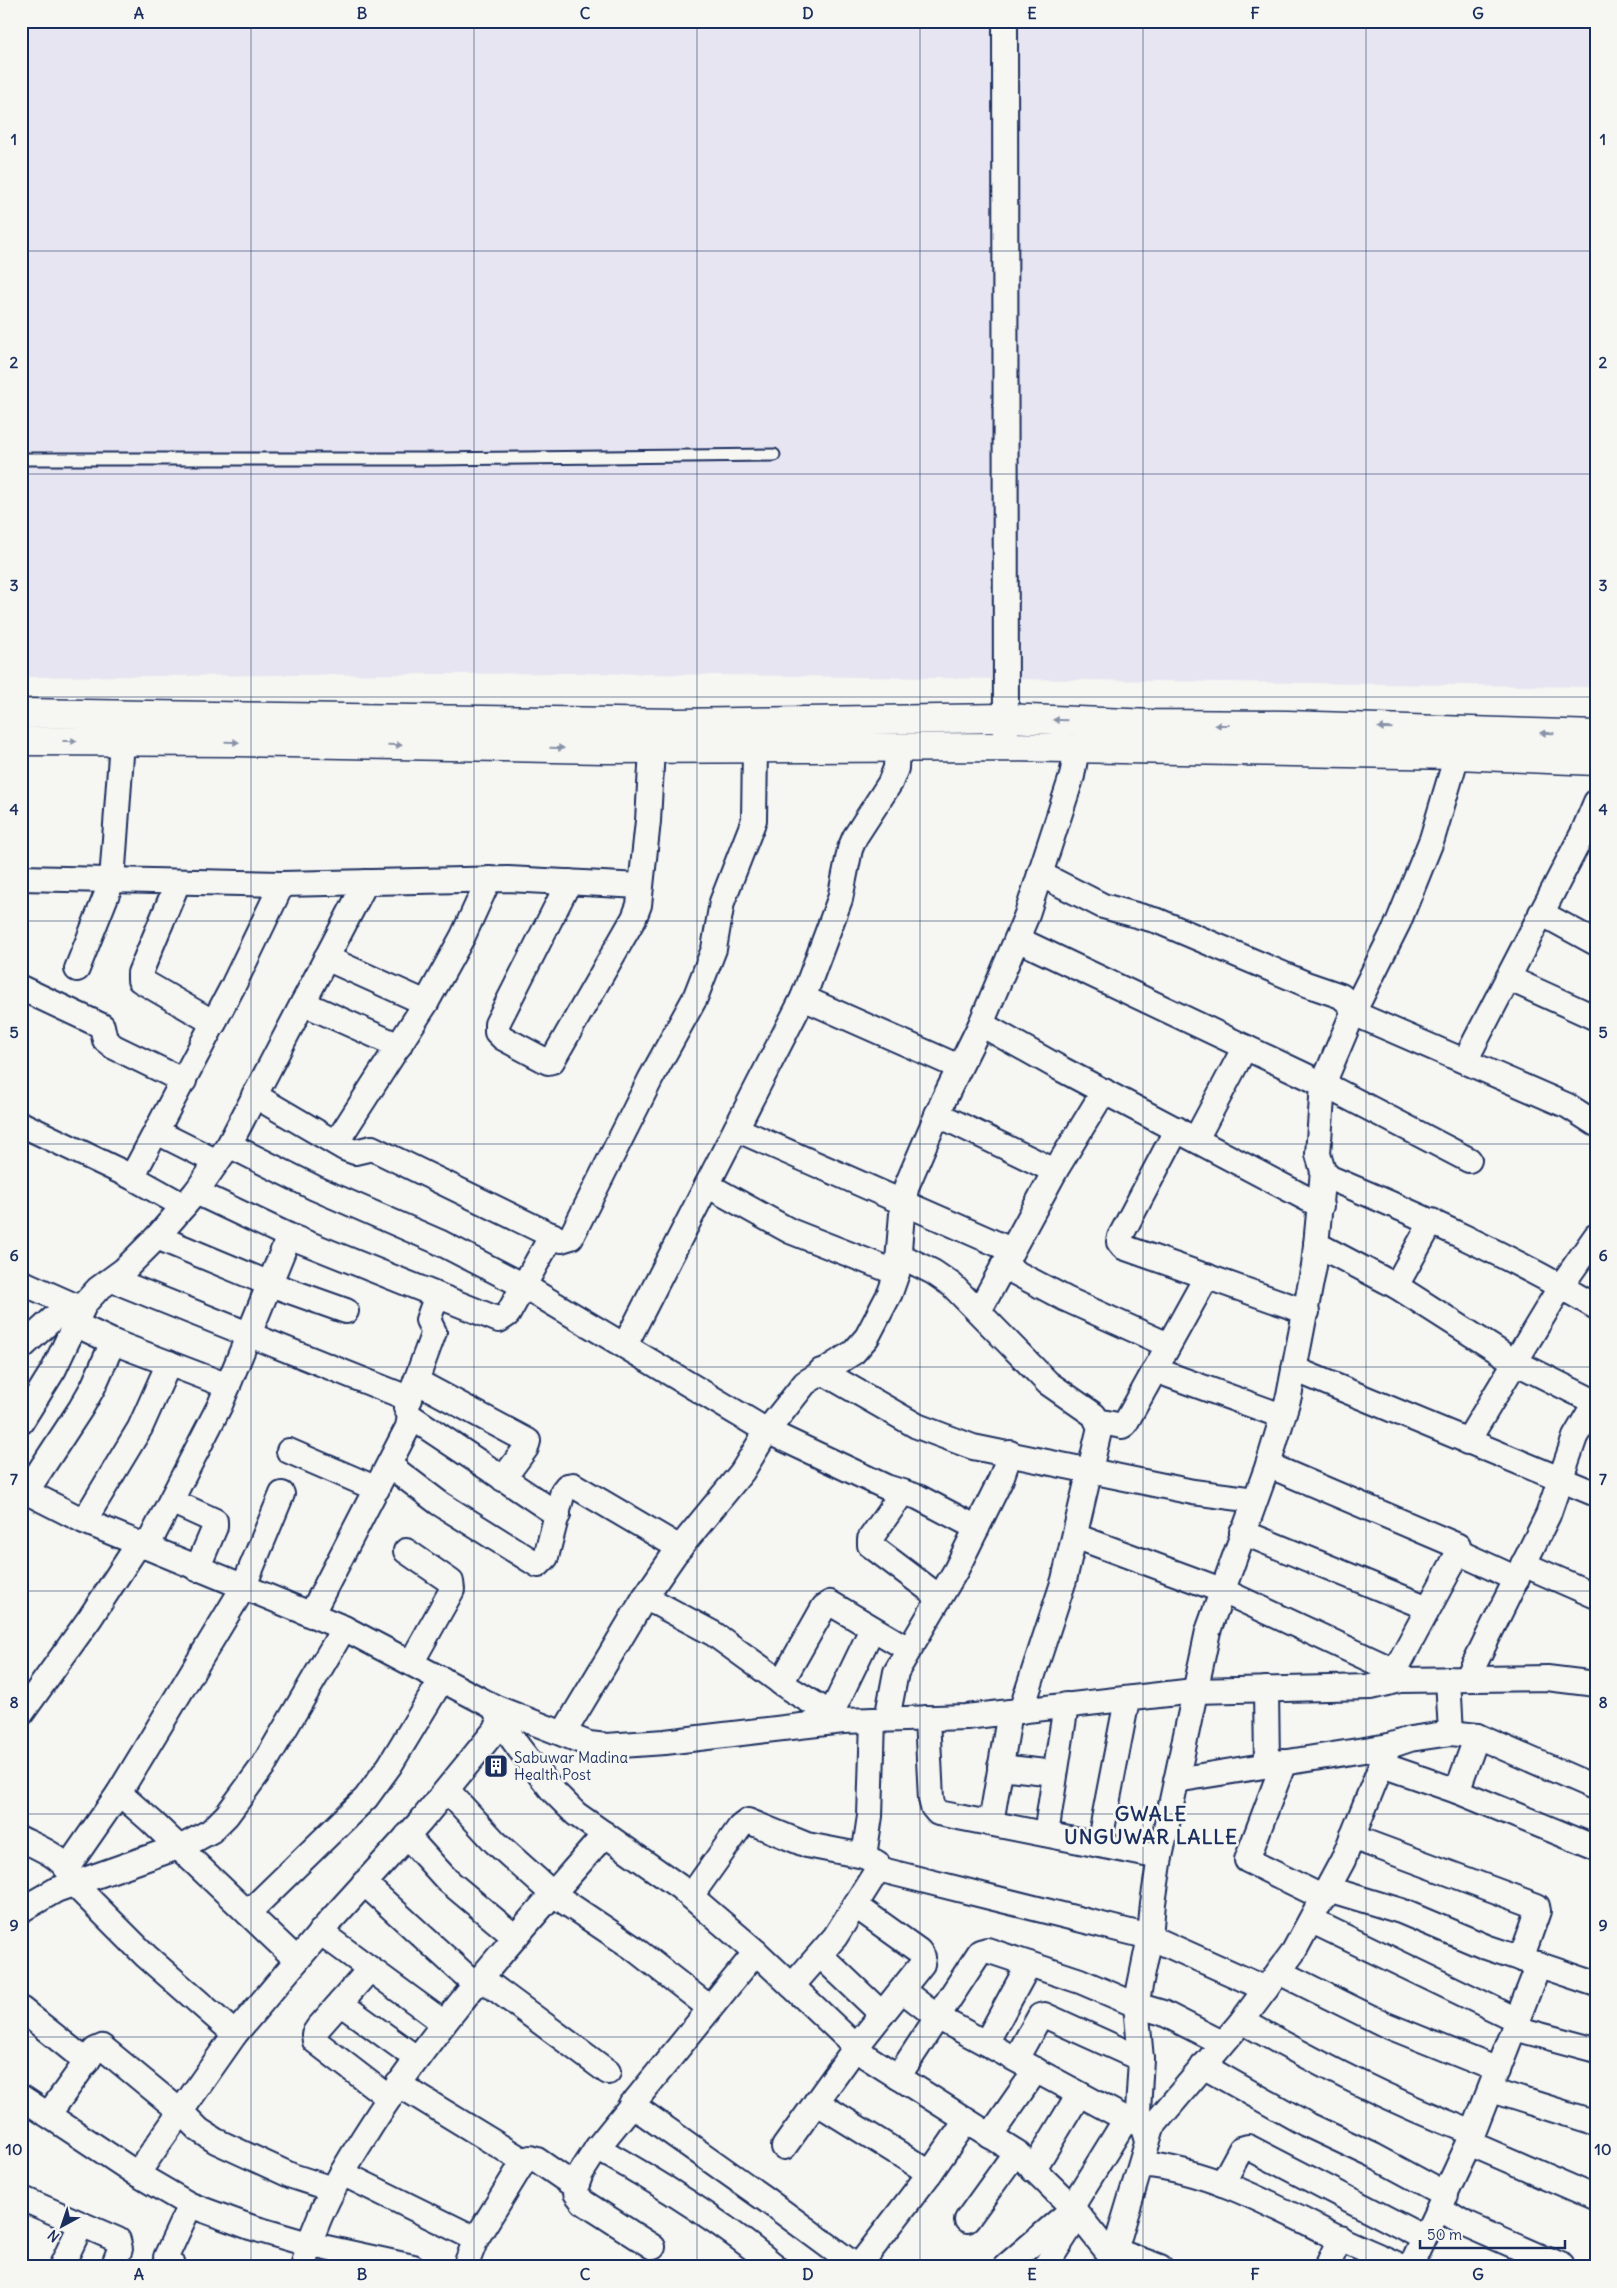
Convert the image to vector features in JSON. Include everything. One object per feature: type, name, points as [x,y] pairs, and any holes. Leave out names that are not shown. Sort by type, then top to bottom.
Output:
[{"type":"main road","points":[[21,713],[677,723],[1006,718],[1153,724],[1287,725],[1596,735]]},
{"type":"main road","points":[[21,741],[652,749],[1006,747],[1457,755],[1596,761]]},
{"type":"street","points":[[1005,21],[1006,747]]},
{"type":"street","points":[[77,969],[112,881],[122,741]]},
{"type":"street","points":[[254,1095],[354,1152],[372,1148],[561,1240],[571,1237],[651,1078],[695,998],[714,949],[722,902],[754,820],[755,748]]},
{"type":"street","points":[[625,1345],[803,998],[840,899],[850,849],[855,837],[890,783],[896,768],[898,748]]},
{"type":"street","points":[[563,1734],[645,1597],[680,1548],[742,1472],[767,1431],[805,1383],[821,1371],[854,1352],[867,1337],[890,1292],[898,1264],[903,1202],[907,1185],[937,1114],[981,1024],[1017,939],[1072,776],[1077,748]]},
{"type":"street","points":[[570,882],[497,1024],[497,1032],[503,1038],[548,1062],[552,1061],[634,918],[639,905],[648,821],[652,749]]},
{"type":"street","points":[[1115,2261],[1139,2137],[1140,2060],[1136,2005],[1150,1937],[1160,1857],[1208,1631],[1221,1590],[1268,1465],[1307,1312],[1321,1206],[1323,1171],[1318,1154],[1323,1084],[1353,1013],[1398,923],[1429,847],[1457,755]]},
{"type":"street","points":[[1465,1061],[1584,832],[1596,802]]},
{"type":"street","points":[[1040,874],[1103,906],[1158,922],[1306,984],[1341,996],[1350,1004],[1353,1013],[1568,1106],[1596,1124]]},
{"type":"street","points":[[21,878],[282,884],[489,879],[640,886]]},
{"type":"street","points":[[336,1143],[426,1004],[463,936],[489,879]]},
{"type":"street","points":[[178,882],[140,973],[140,980],[214,1022]]},
{"type":"street","points":[[25,1340],[75,1313],[92,1295],[113,1280],[157,1237],[190,1199],[223,1154],[366,882]]},
{"type":"street","points":[[132,1177],[214,1022],[282,884]]},
{"type":"street","points":[[1541,913],[1596,943]]},
{"type":"street","points":[[1017,939],[1323,1084],[1468,1160]]},
{"type":"street","points":[[326,958],[426,1004]]},
{"type":"street","points":[[1508,978],[1596,1018]]},
{"type":"street","points":[[21,988],[102,1026],[106,1040],[114,1047],[184,1080]]},
{"type":"street","points":[[803,998],[959,1067]]},
{"type":"street","points":[[303,1003],[398,1046]]},
{"type":"street","points":[[981,1024],[1321,1206]]},
{"type":"street","points":[[1245,1047],[1186,1134],[1120,1237],[1119,1242],[1122,1247],[1307,1312]]},
{"type":"street","points":[[979,1311],[1055,1171],[1104,1091]]},
{"type":"street","points":[[937,1114],[1055,1171]]},
{"type":"street","points":[[21,1124],[132,1177],[289,1236],[499,1320],[508,1314],[552,1235]]},
{"type":"street","points":[[736,1129],[903,1202],[1007,1258],[1066,1298],[1168,1345]]},
{"type":"street","points":[[157,1132],[315,1188],[439,1242],[524,1286],[767,1431],[886,1487],[918,1497],[977,1528]]},
{"type":"street","points":[[1323,1171],[1330,1178],[1432,1221],[1561,1286],[1596,1306]]},
{"type":"street","points":[[707,1185],[790,1230],[898,1264],[933,1272],[952,1285],[979,1311],[1048,1383],[1094,1415],[1098,1420],[1100,1427],[1064,1580],[1015,1711],[1000,1767],[991,1823]]},
{"type":"street","points":[[1396,1286],[1432,1221]]},
{"type":"street","points":[[21,1714],[143,1545],[171,1501],[228,1386],[289,1236]]},
{"type":"street","points":[[1467,1442],[1561,1286],[1596,1236]]},
{"type":"street","points":[[157,1237],[270,1284],[346,1311]]},
{"type":"street","points":[[1316,1244],[1396,1286],[1515,1362],[1595,1402],[1576,1437],[1548,1515],[1520,1572],[1457,1679],[1451,1733]]},
{"type":"street","points":[[1098,1420],[1122,1426],[1125,1424],[1207,1276]]},
{"type":"street","points":[[113,1280],[412,1399],[528,1441],[526,1448],[504,1479]]},
{"type":"street","points":[[21,1282],[75,1313],[113,1342],[228,1386]]},
{"type":"street","points":[[311,1615],[408,1427],[412,1399],[434,1332],[428,1320],[437,1295]]},
{"type":"street","points":[[21,1422],[54,1369],[75,1313]]},
{"type":"street","points":[[113,1342],[93,1387],[24,1490],[84,1521],[344,1628],[442,1679],[497,1715],[563,1734],[589,1744],[606,1746],[665,1742],[837,1717],[880,1720],[927,1718],[1015,1711],[1194,1691],[1371,1687],[1392,1677],[1458,1552],[1458,1546],[1268,1465]]},
{"type":"street","points":[[84,1521],[140,1428],[169,1363]]},
{"type":"street","points":[[1294,1369],[1596,1494]]},
{"type":"street","points":[[1155,1370],[1282,1416]]},
{"type":"street","points":[[821,1371],[917,1426],[973,1447],[1010,1453],[1193,1492],[1255,1500]]},
{"type":"street","points":[[412,1399],[504,1479],[558,1514]]},
{"type":"street","points":[[289,1451],[377,1488]]},
{"type":"street","points":[[792,1986],[821,1956],[856,1906],[871,1863],[870,1816],[880,1720],[896,1672],[977,1528],[1001,1479],[1010,1453]]},
{"type":"street","points":[[389,1465],[439,1503],[538,1565],[546,1557],[558,1514],[558,1504],[563,1491],[567,1486],[573,1485],[680,1548]]},
{"type":"street","points":[[904,1492],[870,1539],[870,1545],[939,1597]]},
{"type":"street","points":[[25,1904],[56,1890],[70,1876],[243,1588],[282,1494]]},
{"type":"street","points":[[171,1501],[215,1521],[215,1527],[197,1568]]},
{"type":"street","points":[[1242,1532],[1428,1608]]},
{"type":"street","points":[[1075,1536],[1221,1590],[1400,1680],[1547,1678],[1596,1684]]},
{"type":"street","points":[[406,1551],[451,1582],[452,1590],[411,1663]]},
{"type":"street","points":[[1458,1552],[1596,1596]]},
{"type":"street","points":[[645,1597],[714,1634],[781,1683],[837,1717]]},
{"type":"street","points":[[781,1683],[826,1604],[830,1603],[908,1649]]},
{"type":"street","points":[[70,1876],[178,1847],[211,1831],[226,1815],[263,1766],[344,1628]]},
{"type":"street","points":[[837,1717],[872,1628]]},
{"type":"street","points":[[248,1913],[366,1798],[390,1764],[442,1679]]},
{"type":"street","points":[[1266,1689],[1276,1763],[1247,1860],[1326,1894],[1401,1911],[1486,1948],[1596,1984]]},
{"type":"street","points":[[1046,1834],[1066,1705]]},
{"type":"street","points":[[1099,1844],[1125,1710]]},
{"type":"street","points":[[137,2174],[235,2034],[320,1932],[447,1790],[497,1715]]},
{"type":"street","points":[[497,1715],[552,1790],[576,1814],[691,1896],[756,1952],[856,2047],[898,2077],[1016,2152],[1115,2261],[1160,2267]]},
{"type":"street","points":[[927,1718],[933,1807],[938,1812],[1160,1857]]},
{"type":"street","points":[[1005,2267],[1070,2210],[1139,2137],[1152,2127],[1242,2021],[1273,1981],[1312,1921],[1326,1894],[1385,1756],[1410,1739],[1451,1733],[1477,1736],[1596,1788]]},
{"type":"street","points":[[1457,1792],[1477,1736]]},
{"type":"street","points":[[1176,1780],[1276,1763],[1385,1756],[1457,1792],[1596,1848]]},
{"type":"street","points":[[1000,1767],[1055,1773]]},
{"type":"street","points":[[447,1790],[496,1842],[553,1894],[632,1947],[710,2008]]},
{"type":"street","points":[[119,1793],[297,1960]]},
{"type":"street","points":[[691,1896],[740,1827],[748,1821],[808,1845],[1150,1937],[1273,1981],[1386,2026],[1494,2080],[1596,2123]]},
{"type":"street","points":[[305,2256],[337,2181],[416,2058],[478,1981],[606,1834]]},
{"type":"street","points":[[407,1836],[447,1880],[516,1938]]},
{"type":"street","points":[[1352,1837],[1537,1906],[1538,1911],[1530,1962],[1516,2024],[1471,2138],[1411,2267]]},
{"type":"street","points":[[21,1839],[63,1862],[70,1876],[146,1956],[235,2034]]},
{"type":"street","points":[[364,1883],[478,1981],[608,2072]]},
{"type":"street","points":[[784,2147],[856,2047],[922,1964],[924,1957],[919,1951],[856,1906]]},
{"type":"street","points":[[1312,1921],[1516,2024],[1596,2050]]},
{"type":"street","points":[[320,1932],[444,2023]]},
{"type":"street","points":[[898,2077],[980,1952],[991,1950],[1080,1981],[1136,2005],[1163,2013],[1222,2043]]},
{"type":"street","points":[[654,2247],[583,2202],[576,2193],[576,2187],[581,2173],[597,2148],[756,1952]]},
{"type":"street","points":[[821,1956],[882,2014]]},
{"type":"street","points":[[986,2043],[1029,1964]]},
{"type":"street","points":[[370,1969],[318,2028],[314,2034],[315,2041],[327,2052],[394,2091],[524,2161]]},
{"type":"street","points":[[902,1990],[937,2017],[1079,2094],[1139,2137],[1166,2166],[1197,2174],[1276,2206],[1403,2267]]},
{"type":"street","points":[[1009,2001],[1040,2016],[1050,2016],[1140,2060]]},
{"type":"street","points":[[340,2003],[416,2058]]},
{"type":"street","points":[[21,2009],[86,2062]]},
{"type":"street","points":[[990,2136],[1026,2065],[1040,2016]]},
{"type":"street","points":[[1242,2021],[1348,2079],[1596,2198]]},
{"type":"street","points":[[48,2115],[95,2050],[102,2047],[181,2112],[199,2130],[216,2140],[285,2173],[337,2181],[476,2239]]},
{"type":"street","points":[[1203,2066],[1306,2124],[1374,2156],[1442,2202],[1467,2225],[1563,2267]]},
{"type":"street","points":[[1033,2170],[1079,2094]]},
{"type":"street","points":[[21,2097],[137,2174],[190,2205],[250,2227],[305,2256],[413,2267]]},
{"type":"street","points":[[816,2102],[930,2173]]},
{"type":"street","points":[[631,2104],[766,2199],[857,2267],[930,2173],[966,2121]]},
{"type":"street","points":[[1222,2184],[1240,2149],[1248,2147],[1424,2238]]},
{"type":"street","points":[[597,2148],[660,2182],[748,2244],[776,2267]]},
{"type":"street","points":[[967,2220],[1016,2152]]},
{"type":"street","points":[[465,2267],[476,2239],[524,2161],[530,2158],[536,2160],[576,2187]]},
{"type":"street","points":[[21,2198],[118,2240],[120,2250],[113,2267]]},
{"type":"street","points":[[174,2267],[167,2265],[166,2257],[190,2205]]},
{"type":"street","points":[[1044,2267],[1073,2223],[1070,2210]]},
{"type":"street","points":[[61,2267],[81,2225]]},
{"type":"street","points":[[1327,2267],[1340,2238]]},
{"type":"lane","points":[[21,459],[435,459],[774,455]]},
{"type":"shaded area","points":[[21,21],[1596,21],[1596,687],[573,673],[21,677]]},
{"type":"place","name":"Sabuwar Madina Health Post","points":[[496,1766]]},
{"type":"district","name":"GWALE UNGUWAR LALLE","points":[[1151,1824]]}]
